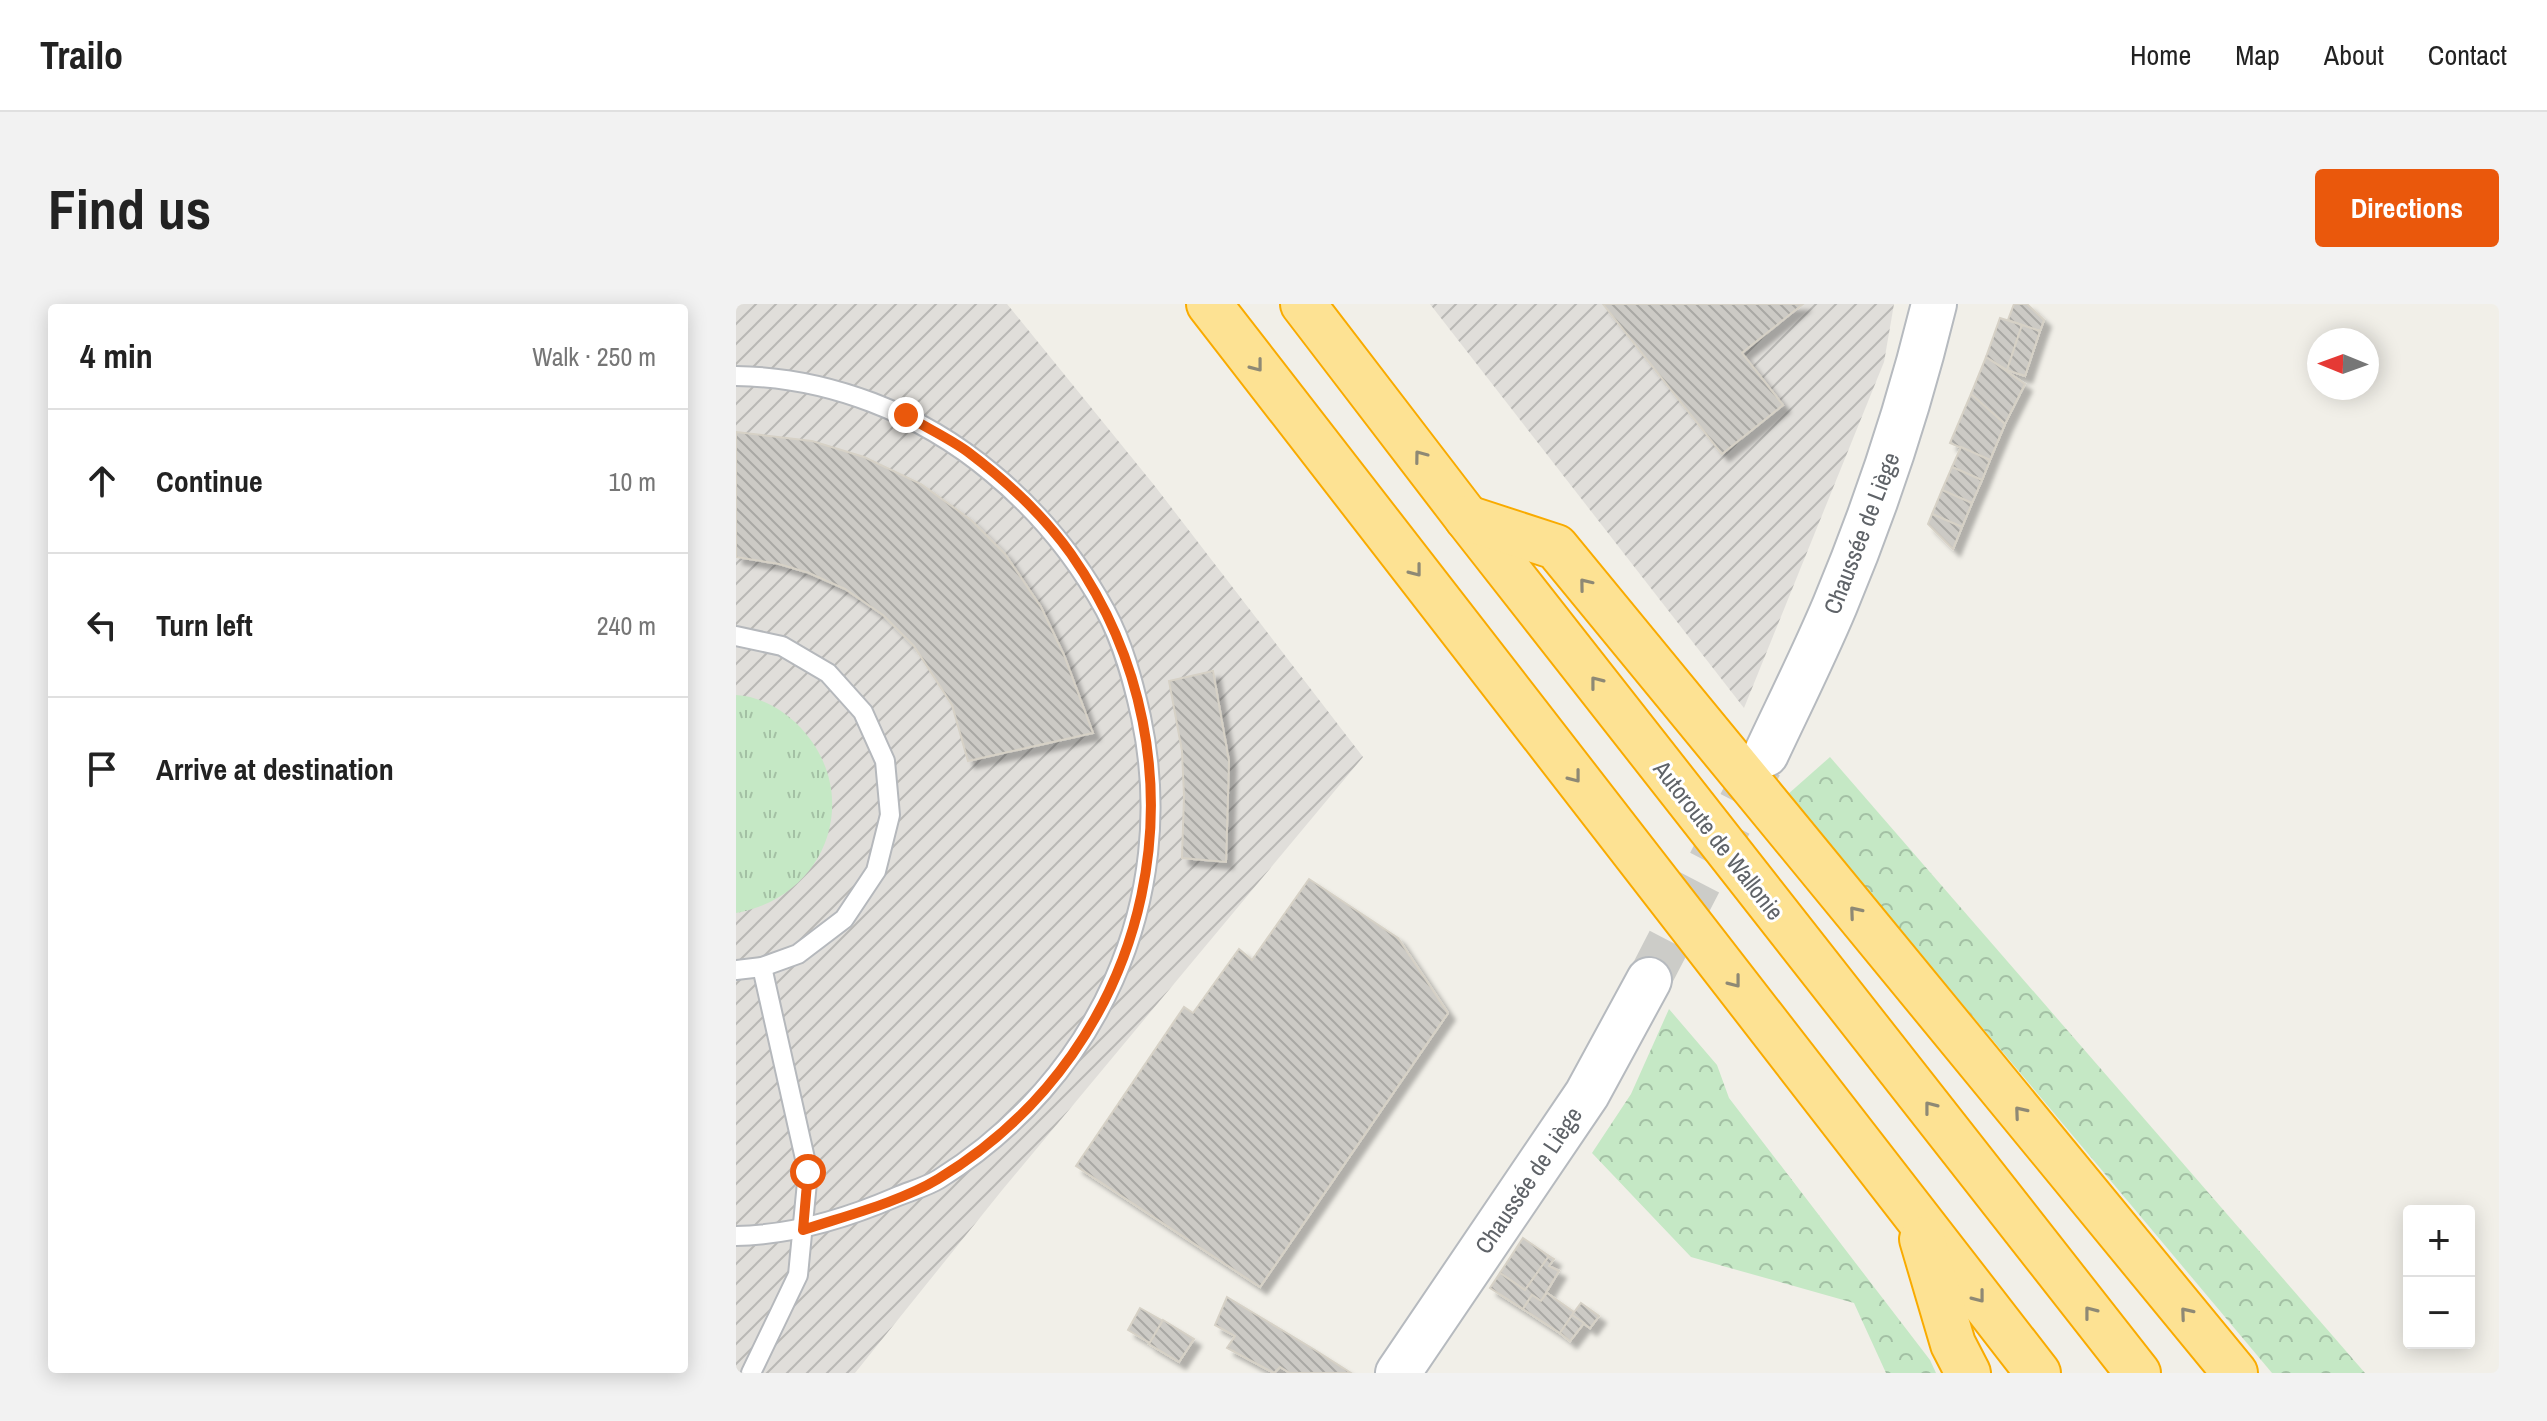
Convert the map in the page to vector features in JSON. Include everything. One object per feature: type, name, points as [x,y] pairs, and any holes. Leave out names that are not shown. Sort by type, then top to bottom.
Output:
[{"type":"highway","points":[[1209,304],[2038,1373]]},
{"type":"highway","name":"Autoroute de Wallonie","points":[[1303,304],[1467,518],[2138,1373]]},
{"type":"highway","points":[[1467,518],[1556,547],[2235,1373]]},
{"type":"highway","points":[[1914,1213],[1953,1344],[1968,1373]]},
{"type":"main road","name":"Chaussée de Liège","points":[[1766,754],[1835,607],[1878,496],[1915,382],[1934,304]]},
{"type":"main road","name":"Chaussée de Liège","points":[[1398,1373],[1587,1094],[1649,980]]},
{"type":"lane","points":[[736,376],[764,376],[837,390],[906,415],[967,452],[1021,497],[1070,552],[1106,612],[1134,681],[1148,749],[1152,824],[1143,894],[1122,965],[1088,1029],[1048,1088],[992,1139],[937,1180],[871,1208],[803,1230],[736,1236]]},
{"type":"lane","points":[[736,636],[782,646],[828,673],[863,712],[885,761],[890,815],[876,871],[844,919],[798,954],[762,967],[736,970]]},
{"type":"lane","points":[[751,1373],[798,1275],[808,1172],[762,967]]},
{"type":"shaded area","points":[[736,304],[1007,304],[1154,485],[1363,757],[1003,1189],[855,1373],[736,1373]]},
{"type":"shaded area","points":[[1430,304],[1894,304],[1884,362],[1744,708]]},
{"type":"green space","points":[[736,695],[768,704],[796,723],[817,750],[829,779],[832,808],[827,837],[814,863],[795,886],[768,903],[736,913]]},
{"type":"green space","points":[[1830,757],[2365,1373],[2272,1373],[1787,795]]},
{"type":"green space","points":[[1669,1009],[1717,1065],[1729,1098],[1930,1360],[1936,1373],[1886,1373],[1854,1303],[1691,1257],[1592,1153],[1631,1094]]},
{"type":"building","points":[[1603,304],[1803,304],[1742,353],[1783,405],[1722,454]]},
{"type":"building","points":[[2014,304],[2027,304],[2044,320],[2040,331],[2008,320]]},
{"type":"building","points":[[2000,318],[2022,325],[2007,370],[1986,357]]},
{"type":"building","points":[[2022,325],[2040,331],[2025,376],[2007,370]]},
{"type":"building","points":[[1986,357],[2025,384],[2005,424],[1971,394]]},
{"type":"building","points":[[1971,394],[2005,424],[1990,460],[1950,443]]},
{"type":"building","points":[[736,432],[812,441],[864,457],[921,484],[971,520],[1005,554],[1041,607],[1064,655],[1093,733],[968,761],[952,705],[914,646],[883,615],[845,589],[809,573],[736,557]]},
{"type":"building","points":[[1961,447],[1990,460],[1982,480],[1952,467]]},
{"type":"building","points":[[1952,467],[1982,480],[1972,503],[1942,490]]},
{"type":"building","points":[[1942,490],[1972,503],[1962,527],[1932,514]]},
{"type":"building","points":[[1932,514],[1962,527],[1953,549],[1928,524]]},
{"type":"building","points":[[1213,671],[1229,761],[1226,862],[1182,858],[1182,751],[1169,681]]},
{"type":"building","points":[[1309,879],[1398,938],[1448,1013],[1260,1287],[1076,1166],[1184,1007],[1193,1013],[1239,949],[1252,960]]},
{"type":"building","points":[[1523,1238],[1549,1256],[1525,1290],[1500,1273]]},
{"type":"building","points":[[1549,1256],[1554,1259],[1549,1266],[1559,1271],[1541,1301],[1532,1295],[1523,1309],[1490,1288],[1500,1273],[1525,1290]]},
{"type":"building","points":[[1547,1293],[1574,1312],[1560,1333],[1523,1309],[1532,1295],[1541,1301]]},
{"type":"building","points":[[1227,1297],[1351,1373],[1290,1373],[1280,1367],[1274,1373],[1227,1348],[1235,1336],[1215,1325]]},
{"type":"building","points":[[1581,1303],[1599,1316],[1590,1328],[1572,1315]]},
{"type":"building","points":[[1140,1308],[1163,1321],[1150,1343],[1128,1330]]},
{"type":"building","points":[[1572,1315],[1584,1323],[1570,1341],[1560,1333]]},
{"type":"building","points":[[1163,1320],[1194,1339],[1179,1362],[1149,1344]]},
{"type":"tunnel","points":[[1649,980],[1766,754]]},
{"type":"route","points":[[808,1172],[803,1230],[871,1208],[937,1180],[992,1139],[1048,1088],[1088,1029],[1122,965],[1143,894],[1152,824],[1148,749],[1134,681],[1106,612],[1070,552],[1021,497],[967,452],[906,415]]}]
